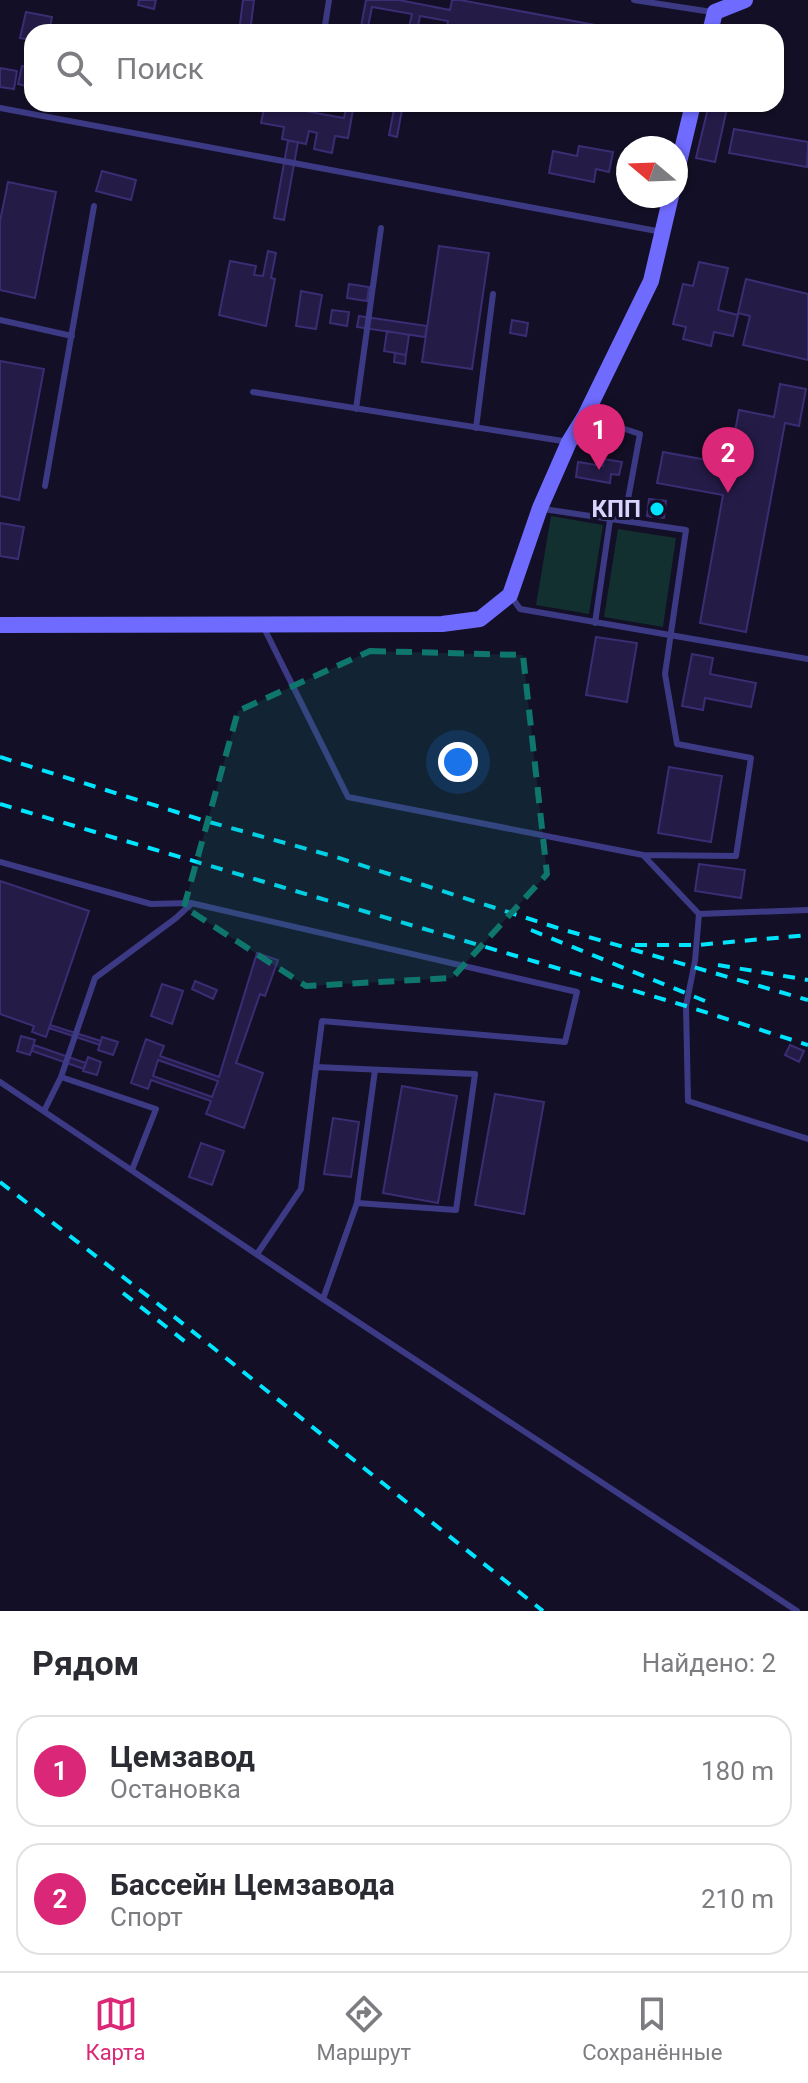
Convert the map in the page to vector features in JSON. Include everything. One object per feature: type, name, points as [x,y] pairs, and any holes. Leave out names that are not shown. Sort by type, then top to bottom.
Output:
[{"type":"street","points":[[712,24],[715,12],[745,0]]},
{"type":"street","points":[[685,136],[691,112]]},
{"type":"street","points":[[0,625],[442,624],[480,619],[510,595],[540,508],[569,442],[585,416],[651,281],[668,208]]},
{"type":"lane","points":[[325,24],[329,0]]},
{"type":"lane","points":[[634,0],[715,12]]},
{"type":"lane","points":[[0,108],[662,232]]},
{"type":"lane","points":[[45,486],[94,206]]},
{"type":"lane","points":[[356,409],[381,228]]},
{"type":"lane","points":[[476,428],[493,294]]},
{"type":"lane","points":[[0,320],[72,336]]},
{"type":"lane","points":[[253,392],[569,442]]},
{"type":"lane","points":[[585,416],[640,434],[624,521]]},
{"type":"lane","points":[[262,623],[348,797],[643,855],[736,856],[751,758],[677,744],[665,674],[686,530],[540,508]]},
{"type":"lane","points":[[595,623],[610,520]]},
{"type":"lane","points":[[510,595],[520,609],[808,659]]},
{"type":"lane","points":[[643,855],[699,914],[695,961],[686,1006],[688,1101],[808,1139]]},
{"type":"lane","points":[[0,862],[151,904],[191,903],[577,992],[565,1042],[322,1021],[301,1189],[257,1254]]},
{"type":"lane","points":[[44,1111],[61,1077],[95,978],[176,918],[191,903]]},
{"type":"lane","points":[[699,914],[808,910]]},
{"type":"lane","points":[[316,1067],[475,1074],[456,1210],[357,1203]]},
{"type":"lane","points":[[323,1299],[357,1203],[375,1070]]},
{"type":"lane","points":[[61,1077],[156,1109],[132,1170]]},
{"type":"lane","points":[[0,1082],[797,1611]]},
{"type":"highlighted area","points":[[370,651],[523,655],[547,874],[452,978],[306,986],[184,907],[238,711]]},
{"type":"green space","points":[[551,516],[603,525],[589,614],[536,605]]},
{"type":"green space","points":[[618,529],[676,538],[663,627],[604,617]]},
{"type":"building","points":[[139,0],[156,0],[154,9],[138,5]]},
{"type":"building","points":[[243,0],[254,0],[251,24],[240,24]]},
{"type":"building","points":[[366,0],[399,0],[450,10],[452,0],[460,0],[590,24],[447,24],[448,21],[420,16],[418,24],[410,24],[412,14],[372,7],[369,24],[362,24]]},
{"type":"building","points":[[26,12],[52,17],[51,24],[24,24],[24,39],[20,38]]},
{"type":"building","points":[[22,66],[24,86],[18,84]]},
{"type":"building","points":[[0,68],[17,71],[14,89],[0,87]]},
{"type":"building","points":[[263,112],[310,112],[344,118],[345,112],[353,112],[348,138],[335,136],[332,153],[314,149],[317,133],[309,131],[306,144],[282,139],[284,127],[261,123]]},
{"type":"building","points":[[393,112],[402,112],[397,137],[389,135]]},
{"type":"building","points":[[707,112],[726,112],[715,162],[696,158]]},
{"type":"building","points":[[734,129],[808,142],[807,167],[729,153]]},
{"type":"building","points":[[288,141],[298,142],[284,220],[274,218]]},
{"type":"building","points":[[579,146],[613,152],[609,172],[596,169],[594,182],[549,173],[553,151],[577,156]]},
{"type":"building","points":[[102,171],[136,180],[131,200],[96,191]]},
{"type":"building","points":[[8,182],[56,192],[35,298],[0,290],[0,221]]},
{"type":"building","points":[[439,246],[489,253],[472,369],[422,362]]},
{"type":"building","points":[[268,251],[276,253],[271,278],[275,279],[266,326],[219,315],[230,261],[256,266],[254,275],[263,276]]},
{"type":"building","points":[[699,262],[728,268],[718,310],[738,315],[733,336],[714,332],[711,346],[683,339],[686,327],[673,324],[683,284],[693,286]]},
{"type":"building","points":[[746,279],[808,294],[808,360],[743,345],[750,316],[738,313]]},
{"type":"building","points":[[349,284],[369,287],[367,301],[347,298]]},
{"type":"building","points":[[301,291],[322,295],[316,329],[296,326]]},
{"type":"building","points":[[332,310],[349,312],[347,326],[330,323]]},
{"type":"building","points":[[359,316],[427,326],[425,337],[357,327]]},
{"type":"building","points":[[512,320],[528,323],[526,336],[510,333]]},
{"type":"building","points":[[387,331],[409,335],[406,355],[384,351]]},
{"type":"building","points":[[395,353],[406,355],[405,364],[394,362]]},
{"type":"building","points":[[0,361],[44,369],[19,500],[0,496]]},
{"type":"building","points":[[780,384],[806,389],[799,426],[785,423],[746,632],[700,623],[723,495],[657,483],[663,452],[729,464],[739,410],[774,417]]},
{"type":"building","points":[[604,459],[622,462],[619,475],[611,474],[610,483],[576,477],[578,462],[603,466]]},
{"type":"building","name":"КПП","points":[[649,499],[666,501],[664,518],[647,516]]},
{"type":"building","points":[[0,523],[24,527],[18,559],[0,556]]},
{"type":"building","points":[[596,637],[637,643],[627,702],[586,695]]},
{"type":"building","points":[[692,654],[713,658],[710,674],[756,683],[751,707],[705,698],[703,710],[682,706]]},
{"type":"building","points":[[669,767],[722,776],[711,842],[658,833]]},
{"type":"building","points":[[699,864],[745,870],[741,898],[695,891]]},
{"type":"building","points":[[0,881],[89,911],[46,1037],[32,1032],[34,1026],[0,1014]]},
{"type":"building","points":[[257,953],[278,960],[265,996],[260,994],[236,1063],[263,1073],[244,1128],[206,1114],[211,1101],[151,1080],[148,1089],[131,1083],[146,1039],[164,1046],[160,1056],[219,1077]],"holes":[[[158,1060],[218,1081],[212,1097],[153,1076]]]},
{"type":"building","points":[[195,981],[217,990],[213,999],[192,989]]},
{"type":"building","points":[[162,984],[183,991],[172,1024],[151,1016]]},
{"type":"building","points":[[50,1025],[101,1041],[100,1045],[49,1028]]},
{"type":"building","points":[[21,1036],[35,1040],[30,1055],[17,1051]]},
{"type":"building","points":[[102,1037],[118,1042],[113,1055],[98,1050]]},
{"type":"building","points":[[34,1045],[86,1063],[84,1069],[32,1051]]},
{"type":"building","points":[[790,1045],[804,1051],[799,1062],[785,1055]]},
{"type":"building","points":[[88,1057],[101,1062],[97,1075],[83,1071]]},
{"type":"building","points":[[402,1086],[457,1096],[438,1203],[383,1193]]},
{"type":"building","points":[[495,1094],[544,1102],[524,1214],[475,1205]]},
{"type":"building","points":[[333,1118],[359,1122],[351,1177],[324,1174]]},
{"type":"building","points":[[201,1143],[224,1151],[212,1185],[189,1177]]},
{"type":"railway","points":[[0,757],[202,820],[336,857],[561,929],[808,1000]]},
{"type":"railway","points":[[0,804],[686,1006],[808,1045]]},
{"type":"railway","points":[[531,930],[705,1001]]},
{"type":"railway","points":[[635,945],[697,945],[808,935]]},
{"type":"railway","points":[[718,965],[808,980]]},
{"type":"railway","points":[[0,1182],[543,1611]]},
{"type":"railway","points":[[123,1293],[192,1347]]},
{"type":"place","name":"Цемзавод","points":[[599,470]]},
{"type":"place","name":"Бассейн Цемзавода","points":[[728,493]]},
{"type":"place","name":"КПП","points":[[657,509]]}]
